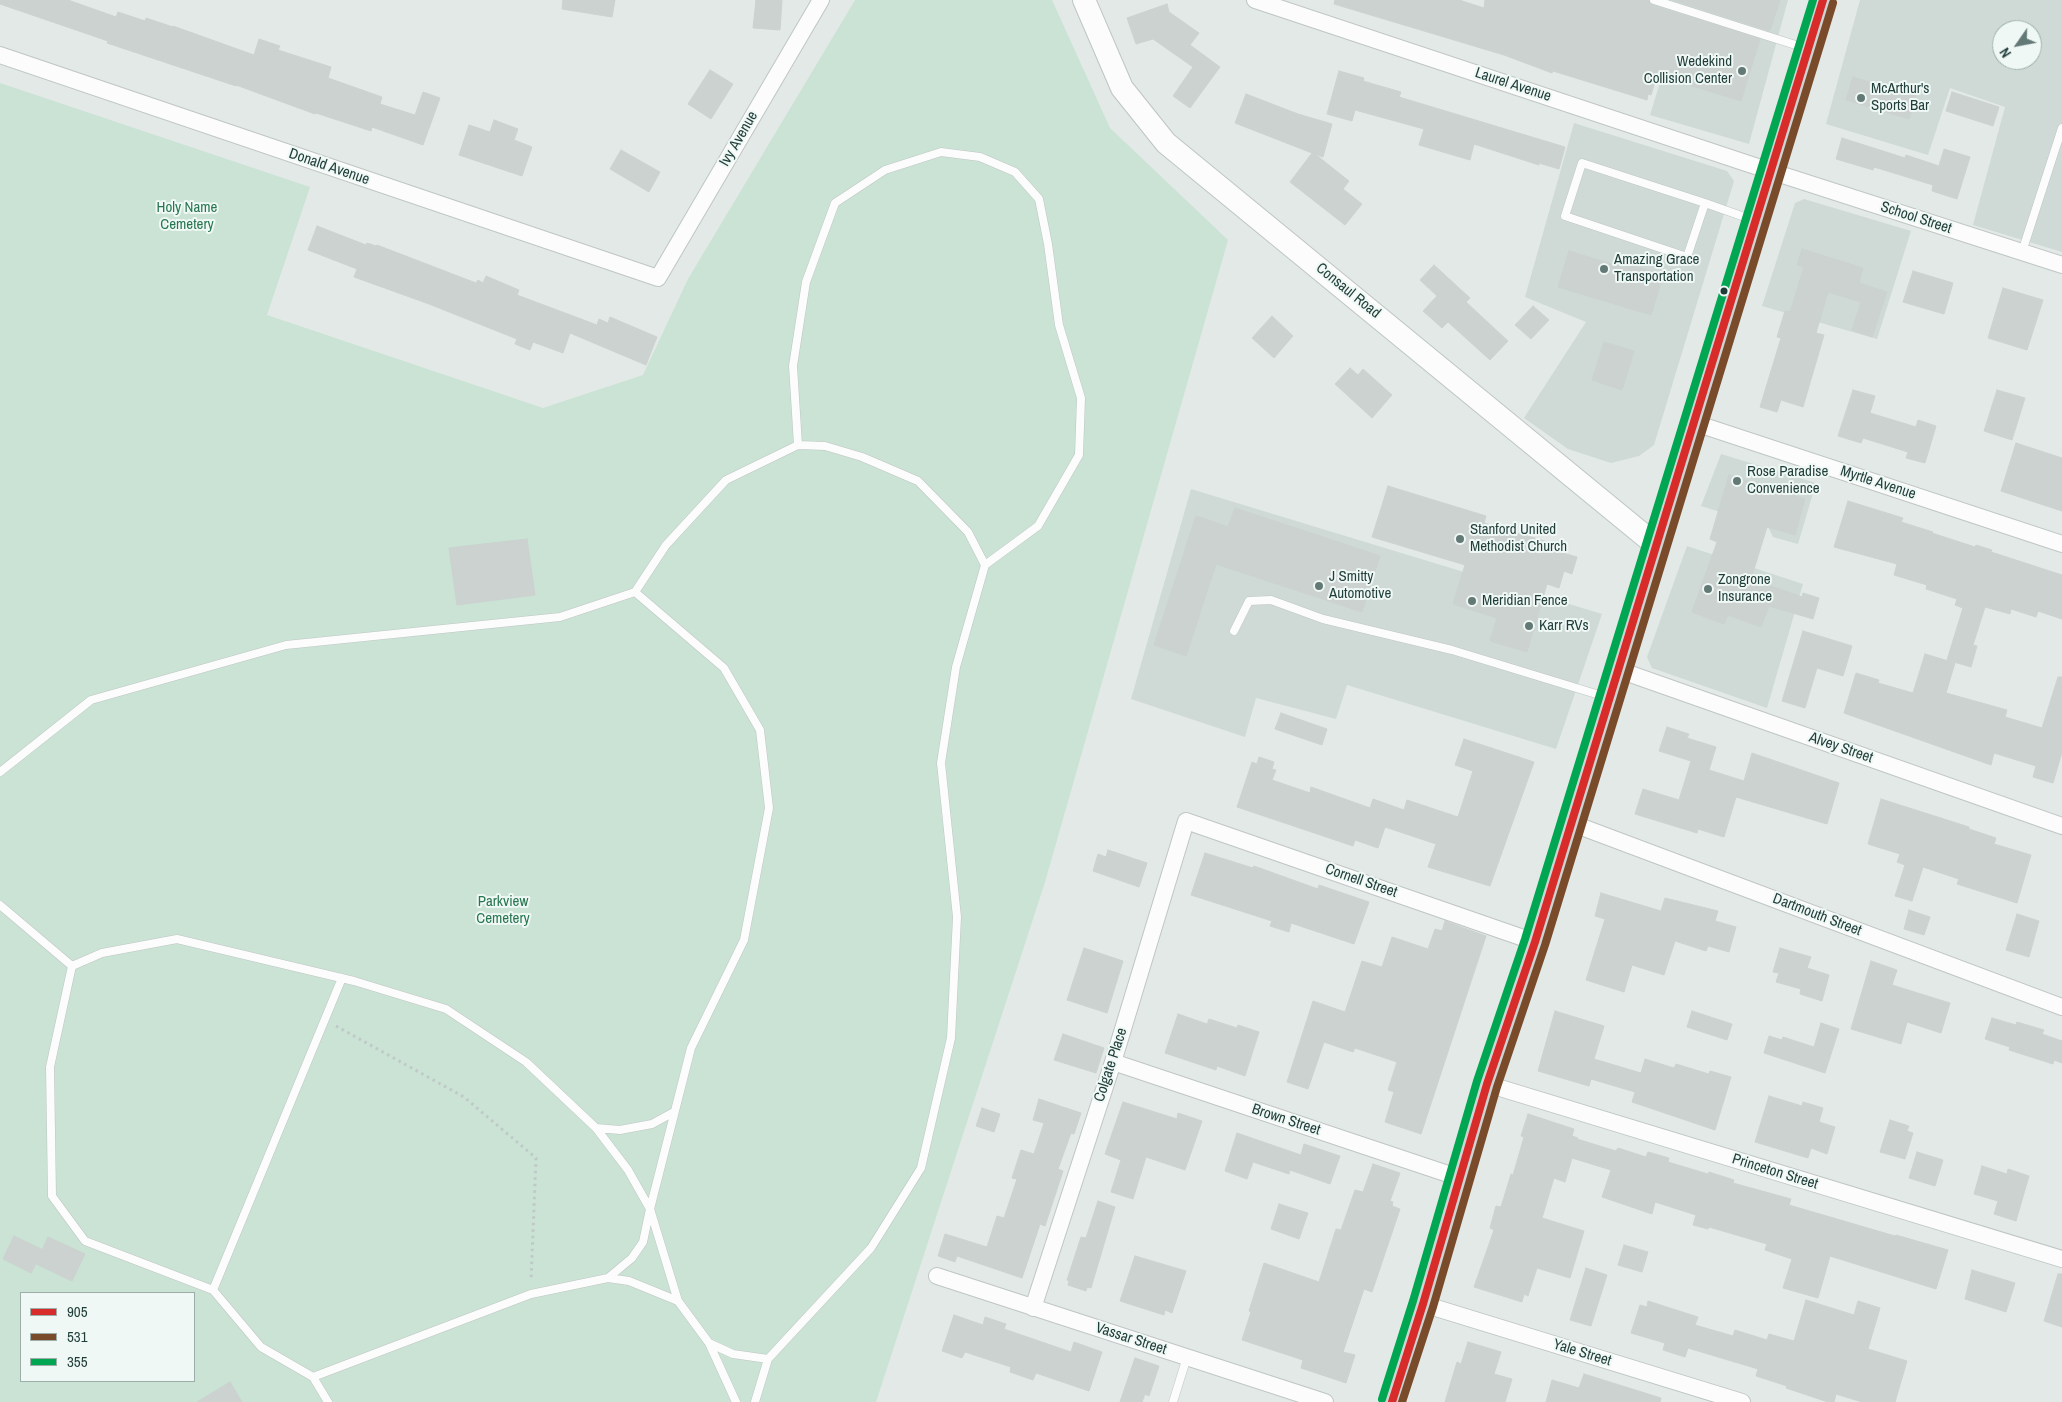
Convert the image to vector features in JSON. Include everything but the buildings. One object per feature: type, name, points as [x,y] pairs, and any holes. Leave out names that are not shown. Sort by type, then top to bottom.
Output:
[{"type":"main road","points":[[1392,1402],[1423,1304],[1487,1084],[1535,942],[1572,823],[1823,0]]},
{"type":"street","name":"Ivy Avenue","points":[[658,278],[821,0]]},
{"type":"street","name":"Consaul Road","points":[[1084,0],[1122,88],[1166,143],[1657,546]]},
{"type":"street","name":"Laurel Avenue","points":[[1255,0],[1770,171]]},
{"type":"street","name":"Donald Avenue","points":[[0,55],[658,278]]},
{"type":"street","name":"School Street","points":[[1770,171],[2062,265]]},
{"type":"street","name":"Myrtle Avenue","points":[[1695,423],[2062,544]]},
{"type":"street","name":"Alvey Street","points":[[1619,670],[2062,826]]},
{"type":"street","name":"Cornell Street","points":[[1186,820],[1535,942]]},
{"type":"street","name":"Colgate Place","points":[[1033,1308],[1113,1062],[1186,820]]},
{"type":"street","name":"Dartmouth Street","points":[[1572,823],[2062,1007]]},
{"type":"street","name":"Brown Street","points":[[1113,1062],[1460,1178]]},
{"type":"street","name":"Princeton Street","points":[[1487,1084],[2062,1259]]},
{"type":"street","name":"Vassar Street","points":[[937,1276],[1325,1402]]},
{"type":"street","name":"Yale Street","points":[[1423,1304],[1742,1402]]},
{"type":"lane","points":[[1654,0],[1808,49]]},
{"type":"lane","points":[[2022,252],[2062,128]]},
{"type":"lane","points":[[755,1402],[768,1359],[871,1248],[921,1168],[952,1029],[957,917],[942,763],[956,667],[985,565],[1038,526],[1079,455],[1081,398],[1060,325],[1039,199],[1015,172],[980,157],[941,152],[885,170],[835,203],[806,282],[797,338],[793,366],[798,445]]},
{"type":"lane","points":[[1704,204],[1687,257],[1565,216],[1582,163],[1755,220]]},
{"type":"lane","points":[[0,772],[91,700],[286,644],[560,616],[634,592],[666,545],[726,480],[798,445],[825,446],[862,457],[918,481],[968,532],[985,565]]},
{"type":"lane","points":[[608,1278],[632,1258],[643,1242],[691,1048],[744,940],[769,808],[760,730],[724,668],[634,592]]},
{"type":"lane","points":[[1234,631],[1249,601],[1271,600],[1323,619],[1452,650],[1610,698]]},
{"type":"lane","points":[[0,905],[72,966]]},
{"type":"lane","points":[[72,966],[102,953],[177,939],[342,978],[446,1009],[526,1062],[596,1128],[628,1170],[650,1209],[678,1301],[708,1343],[736,1402]]},
{"type":"lane","points":[[72,966],[50,1067],[52,1196],[85,1241],[213,1290],[261,1347],[313,1377],[328,1402]]},
{"type":"lane","points":[[213,1290],[342,978]]},
{"type":"lane","points":[[596,1128],[620,1130],[652,1124],[674,1112]]},
{"type":"lane","points":[[313,1377],[531,1294],[608,1278],[629,1281],[678,1301]]},
{"type":"lane","points":[[708,1343],[734,1354],[768,1359]]},
{"type":"lane","points":[[1173,1402],[1187,1357]]},
{"type":"path","points":[[324,1019],[464,1096],[536,1158],[531,1294]]},
{"type":"shaded area","points":[[1636,0],[1788,0],[1749,144],[1650,115],[1681,14]]},
{"type":"shaded area","points":[[1860,0],[2062,0],[2062,252],[1973,225],[2005,107],[1950,88],[1928,155],[1826,124]]},
{"type":"shaded area","points":[[1574,123],[1727,171],[1734,181],[1654,445],[1639,456],[1611,463],[1568,449],[1524,418],[1586,322],[1525,297]]},
{"type":"shaded area","points":[[1804,199],[1911,231],[1877,339],[1762,306],[1795,203]]},
{"type":"shaded area","points":[[1721,454],[1816,483],[1798,544],[1773,537],[1768,527],[1701,506]]},
{"type":"shaded area","points":[[1191,489],[1602,614],[1556,749],[1347,685],[1336,719],[1256,698],[1245,737],[1131,699]]},
{"type":"shaded area","points":[[1687,546],[1803,584],[1767,708],[1652,668],[1647,657]]},
{"type":"green space","name":"Parkview Cemetery","points":[[855,0],[1052,0],[1110,128],[1228,240],[1045,882],[876,1402],[0,1402],[0,83],[310,187],[267,315],[543,408],[643,375],[688,279]]},
{"type":"transit line","name":"355","points":[[1382,1399],[1413,1301],[1477,1081],[1525,939],[1813,0]]},
{"type":"transit line","name":"905","points":[[1392,1402],[1423,1304],[1487,1084],[1535,942],[1823,0]]},
{"type":"transit line","name":"531","points":[[1402,1402],[1433,1307],[1497,1087],[1545,945],[1833,3]]},
{"type":"place","name":"Wedekind Collision Center","points":[[1742,71]]},
{"type":"place","name":"McArthur's Sports Bar","points":[[1861,98]]},
{"type":"place","name":"Amazing Grace Transportation","points":[[1604,269]]},
{"type":"place","name":"Rose Paradise Convenience","points":[[1737,481]]},
{"type":"place","name":"Stanford United Methodist Church","points":[[1460,539]]},
{"type":"place","name":"J Smitty Automotive","points":[[1319,586]]},
{"type":"place","name":"Zongrone Insurance","points":[[1708,589]]},
{"type":"place","name":"Meridian Fence","points":[[1472,601]]},
{"type":"place","name":"Karr RVs","points":[[1529,626]]},
{"type":"park label","name":"Holy Name Cemetery","points":[[187,216]]}]
